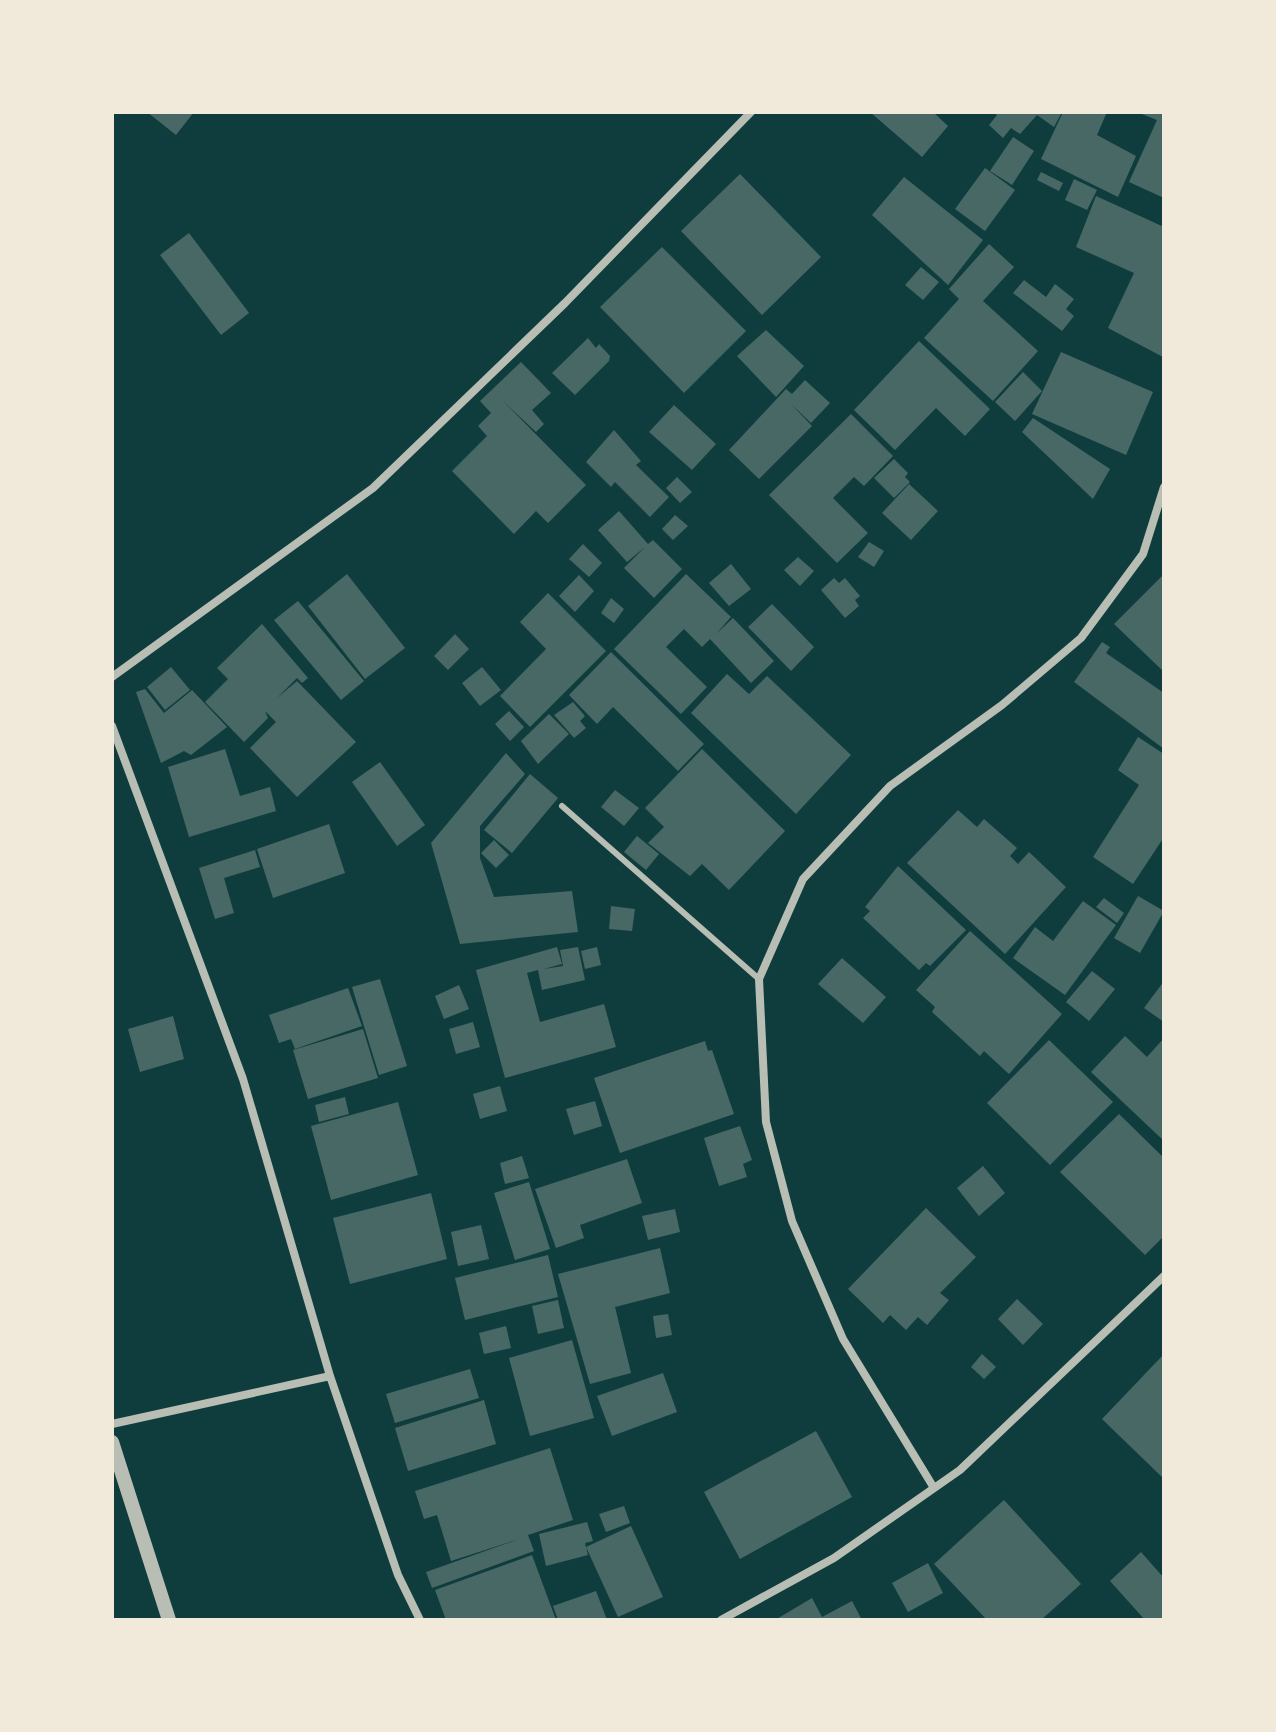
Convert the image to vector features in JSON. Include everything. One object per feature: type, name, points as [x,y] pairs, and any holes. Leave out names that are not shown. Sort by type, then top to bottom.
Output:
[{"type":"street","points":[[112,677],[373,488],[565,303],[751,112]]},
{"type":"street","points":[[934,1488],[843,1339],[792,1221],[766,1122],[759,979],[803,879],[890,786],[1002,705],[1081,638],[1143,554],[1164,487]]},
{"type":"street","points":[[112,726],[243,1079],[330,1376],[398,1575],[420,1620]]},
{"type":"street","points":[[721,1620],[834,1558],[960,1470],[1164,1276]]},
{"type":"street","points":[[112,1424],[330,1376]]},
{"type":"street","points":[[112,1442],[169,1620]]},
{"type":"lane","points":[[562,806],[759,979]]},
{"type":"building","points":[[147,112],[194,112],[176,135]]},
{"type":"building","points":[[870,112],[933,112],[948,126],[922,157]]},
{"type":"building","points":[[993,112],[1062,112],[1054,127],[1037,115],[1020,134],[1011,128],[1003,138],[989,125],[997,115]]},
{"type":"building","points":[[1063,112],[1107,112],[1097,135],[1136,156],[1118,197],[1041,159]]},
{"type":"building","points":[[1137,112],[1164,112],[1164,198],[1129,182],[1157,120]]},
{"type":"building","points":[[1013,137],[1034,151],[1012,185],[990,171]]},
{"type":"building","points":[[985,168],[1015,190],[985,231],[955,209]]},
{"type":"building","points":[[1041,172],[1063,183],[1059,191],[1037,180]]},
{"type":"building","points":[[740,174],[821,257],[762,315],[681,231]]},
{"type":"building","points":[[904,177],[983,240],[948,285],[872,215]]},
{"type":"building","points":[[1074,179],[1097,190],[1087,210],[1065,200]]},
{"type":"building","points":[[1096,196],[1164,227],[1163,357],[1108,328],[1134,273],[1076,247]]},
{"type":"building","points":[[189,233],[249,313],[221,335],[160,255]]},
{"type":"building","points":[[989,244],[1014,267],[983,301],[1038,351],[993,401],[924,338],[959,299],[949,289]]},
{"type":"building","points":[[662,247],[746,331],[684,393],[600,307]]},
{"type":"building","points":[[921,267],[939,282],[923,300],[905,285]]},
{"type":"building","points":[[1024,280],[1046,297],[1055,284],[1074,299],[1066,309],[1074,316],[1062,331],[1013,293]]},
{"type":"building","points":[[766,330],[804,366],[776,397],[737,356]]},
{"type":"building","points":[[588,338],[596,348],[599,344],[610,356],[609,361],[575,395],[552,373]]},
{"type":"building","points":[[919,341],[990,409],[965,436],[936,408],[895,450],[854,410]]},
{"type":"building","points":[[1061,352],[1153,392],[1126,455],[1032,414]]},
{"type":"building","points":[[521,362],[551,393],[532,410],[544,424],[536,432],[503,401],[586,485],[548,523],[536,511],[514,534],[452,471],[487,436],[478,426],[491,413],[480,401]]},
{"type":"building","points":[[1023,372],[1042,391],[1015,421],[995,402]]},
{"type":"building","points":[[805,380],[830,403],[811,423],[790,403],[812,426],[759,479],[729,450],[786,389],[792,394]]},
{"type":"building","points":[[674,405],[716,444],[692,470],[649,432]]},
{"type":"building","points":[[851,414],[893,456],[864,486],[854,477],[833,498],[868,533],[837,563],[769,495]]},
{"type":"building","points":[[1033,418],[1110,469],[1093,499],[1022,432]]},
{"type":"building","points":[[614,430],[641,461],[636,465],[669,497],[650,517],[615,482],[611,487],[586,462]]},
{"type":"building","points":[[894,459],[908,473],[905,477],[910,482],[894,498],[874,478]]},
{"type":"building","points":[[677,477],[692,492],[680,503],[666,488]]},
{"type":"building","points":[[909,484],[938,511],[911,540],[882,513]]},
{"type":"building","points":[[619,511],[648,544],[653,540],[682,569],[654,598],[624,568],[645,547],[627,562],[598,530]]},
{"type":"building","points":[[675,515],[688,526],[673,540],[662,529]]},
{"type":"building","points":[[869,542],[884,551],[874,567],[858,557]]},
{"type":"building","points":[[583,544],[602,563],[589,577],[569,559]]},
{"type":"building","points":[[798,557],[814,571],[800,586],[784,570]]},
{"type":"building","points":[[731,564],[751,589],[729,606],[709,583]]},
{"type":"building","points":[[347,574],[405,648],[365,679],[308,606]]},
{"type":"building","points":[[686,574],[731,617],[716,634],[733,618],[774,661],[751,683],[710,639],[702,647],[684,629],[666,647],[707,687],[681,714],[614,649]]},
{"type":"building","points":[[1164,574],[1164,672],[1114,624]]},
{"type":"building","points":[[579,575],[594,591],[575,612],[559,596]]},
{"type":"building","points":[[834,578],[839,583],[845,578],[860,596],[855,600],[859,606],[845,618],[821,590]]},
{"type":"building","points":[[548,593],[606,651],[530,727],[500,696],[546,649],[520,622]]},
{"type":"building","points":[[611,598],[624,609],[614,623],[601,613]]},
{"type":"building","points":[[298,601],[364,681],[341,700],[274,620]]},
{"type":"building","points":[[772,604],[814,647],[791,671],[748,627]]},
{"type":"building","points":[[262,624],[308,678],[302,683],[297,678],[277,698],[297,681],[356,742],[297,797],[250,748],[276,722],[265,711],[268,718],[244,742],[205,702],[228,679],[217,668]]},
{"type":"building","points":[[455,634],[469,649],[448,670],[434,656]]},
{"type":"building","points":[[1102,642],[1110,647],[1106,653],[1164,693],[1164,749],[1074,682]]},
{"type":"building","points":[[611,652],[704,744],[678,771],[613,707],[597,724],[569,695]]},
{"type":"building","points":[[171,667],[190,690],[165,710],[147,687]]},
{"type":"building","points":[[482,667],[501,690],[480,706],[462,683]]},
{"type":"building","points":[[727,674],[749,694],[767,676],[851,755],[796,814],[691,713]]},
{"type":"building","points":[[145,689],[164,713],[192,690],[227,727],[191,755],[184,751],[161,763],[136,692]]},
{"type":"building","points":[[573,702],[585,716],[580,721],[586,728],[574,738],[554,715]]},
{"type":"building","points":[[509,711],[524,727],[510,741],[495,724]]},
{"type":"building","points":[[549,714],[569,734],[538,764],[521,741]]},
{"type":"building","points":[[1138,737],[1164,754],[1164,837],[1133,884],[1093,857],[1139,785],[1118,770]]},
{"type":"building","points":[[225,749],[240,796],[270,787],[276,811],[189,837],[168,767]]},
{"type":"building","points":[[702,749],[785,831],[729,890],[702,864],[690,876],[648,843],[664,827],[645,808]]},
{"type":"building","points":[[506,753],[525,774],[480,826],[480,858],[494,897],[572,891],[578,932],[460,944],[431,843]]},
{"type":"building","points":[[380,762],[425,825],[397,846],[352,782]]},
{"type":"building","points":[[530,774],[558,798],[512,853],[484,830]]},
{"type":"building","points":[[615,790],[639,808],[624,826],[601,807]]},
{"type":"building","points":[[958,810],[977,827],[984,819],[1017,848],[1010,856],[1018,864],[1029,852],[1066,887],[1005,954],[907,863]]},
{"type":"building","points":[[329,824],[345,873],[273,898],[257,849]]},
{"type":"building","points":[[637,836],[659,854],[646,870],[624,852]]},
{"type":"building","points":[[494,840],[509,855],[496,868],[481,853]]},
{"type":"building","points":[[255,850],[260,867],[224,878],[234,913],[215,919],[199,868]]},
{"type":"building","points":[[898,866],[966,930],[930,966],[926,963],[919,970],[863,918],[870,911],[865,907]]},
{"type":"building","points":[[1138,896],[1164,911],[1140,953],[1114,938]]},
{"type":"building","points":[[1104,898],[1124,913],[1117,923],[1096,907]]},
{"type":"building","points":[[1083,901],[1116,925],[1065,995],[1013,958],[1035,927],[1053,941]]},
{"type":"building","points":[[611,906],[635,909],[632,931],[609,929]]},
{"type":"building","points":[[970,931],[1062,1014],[1009,1074],[984,1051],[980,1056],[932,1012],[935,1007],[916,990]]},
{"type":"building","points":[[557,947],[562,964],[544,969],[563,966],[560,950],[578,947],[585,980],[542,990],[538,970],[527,973],[540,1022],[604,1004],[616,1047],[505,1078],[476,970]]},
{"type":"building","points":[[597,947],[601,965],[585,969],[581,951]]},
{"type":"building","points":[[842,958],[886,997],[863,1023],[818,984]]},
{"type":"building","points":[[1092,971],[1115,989],[1089,1021],[1066,1002]]},
{"type":"building","points":[[380,979],[407,1066],[379,1075],[352,987]]},
{"type":"building","points":[[1164,981],[1164,1022],[1144,1008]]},
{"type":"building","points":[[459,985],[469,1009],[444,1019],[435,996]]},
{"type":"building","points":[[348,988],[362,1026],[295,1049],[291,1039],[279,1043],[269,1015]]},
{"type":"building","points":[[173,1016],[184,1059],[140,1072],[128,1029]]},
{"type":"building","points":[[473,1022],[480,1047],[456,1054],[449,1029]]},
{"type":"building","points":[[363,1029],[378,1078],[308,1099],[293,1050]]},
{"type":"building","points":[[1125,1036],[1147,1057],[1164,1038],[1164,1141],[1091,1072]]},
{"type":"building","points":[[1049,1040],[1113,1102],[1050,1165],[987,1103]]},
{"type":"building","points":[[705,1041],[708,1051],[712,1050],[734,1114],[620,1153],[594,1078]]},
{"type":"building","points":[[500,1086],[507,1111],[480,1119],[473,1094]]},
{"type":"building","points":[[345,1097],[349,1114],[319,1122],[315,1105]]},
{"type":"building","points":[[595,1101],[602,1126],[574,1135],[566,1109]]},
{"type":"building","points":[[398,1102],[418,1175],[331,1200],[311,1126]]},
{"type":"building","points":[[1119,1114],[1164,1158],[1164,1236],[1145,1255],[1060,1172]]},
{"type":"building","points":[[740,1126],[752,1160],[743,1164],[747,1177],[719,1186],[704,1138]]},
{"type":"building","points":[[522,1156],[529,1178],[505,1184],[500,1163]]},
{"type":"building","points":[[627,1159],[642,1203],[580,1225],[584,1238],[556,1248],[535,1189]]},
{"type":"building","points":[[983,1166],[1005,1193],[979,1216],[957,1188]]},
{"type":"building","points":[[529,1182],[550,1249],[515,1260],[494,1193]]},
{"type":"building","points":[[431,1193],[447,1259],[350,1284],[333,1218]]},
{"type":"building","points":[[926,1208],[976,1257],[940,1293],[949,1300],[927,1325],[918,1317],[906,1330],[890,1315],[883,1323],[848,1289]]},
{"type":"building","points":[[675,1209],[680,1232],[648,1240],[642,1216]]},
{"type":"building","points":[[481,1225],[489,1259],[458,1266],[451,1232]]},
{"type":"building","points":[[660,1248],[670,1293],[615,1307],[631,1373],[590,1384],[558,1274]]},
{"type":"building","points":[[548,1255],[558,1297],[465,1320],[455,1278]]},
{"type":"building","points":[[1017,1299],[1043,1324],[1023,1345],[998,1319]]},
{"type":"building","points":[[558,1300],[564,1328],[538,1334],[532,1306]]},
{"type":"building","points":[[668,1314],[672,1335],[656,1338],[653,1316]]},
{"type":"building","points":[[506,1326],[511,1348],[484,1354],[479,1333]]},
{"type":"building","points":[[572,1340],[594,1418],[530,1436],[509,1358]]},
{"type":"building","points":[[982,1354],[996,1367],[984,1379],[971,1367]]},
{"type":"building","points":[[1164,1354],[1164,1479],[1102,1419]]},
{"type":"building","points":[[470,1369],[479,1398],[395,1423],[386,1394]]},
{"type":"building","points":[[663,1373],[677,1412],[612,1436],[597,1396]]},
{"type":"building","points":[[484,1400],[496,1444],[408,1471],[395,1428]]},
{"type":"building","points":[[816,1431],[852,1497],[740,1559],[704,1492]]},
{"type":"building","points":[[550,1448],[573,1520],[528,1535],[534,1551],[432,1588],[426,1572],[519,1539],[451,1561],[437,1515],[424,1519],[415,1491]]},
{"type":"building","points":[[1004,1500],[1081,1584],[1041,1620],[987,1620],[934,1564]]},
{"type":"building","points":[[624,1506],[630,1523],[606,1532],[599,1514]]},
{"type":"building","points":[[587,1522],[593,1541],[585,1543],[588,1555],[546,1566],[539,1534]]},
{"type":"building","points":[[631,1526],[663,1597],[618,1617],[586,1547]]},
{"type":"building","points":[[1141,1552],[1164,1578],[1164,1620],[1145,1620],[1110,1581]]},
{"type":"building","points":[[532,1555],[556,1620],[446,1620],[435,1590]]},
{"type":"building","points":[[928,1563],[943,1593],[908,1612],[892,1583]]},
{"type":"building","points":[[596,1591],[607,1620],[558,1620],[553,1606]]},
{"type":"building","points":[[812,1598],[822,1617],[852,1601],[862,1620],[775,1620]]}]
